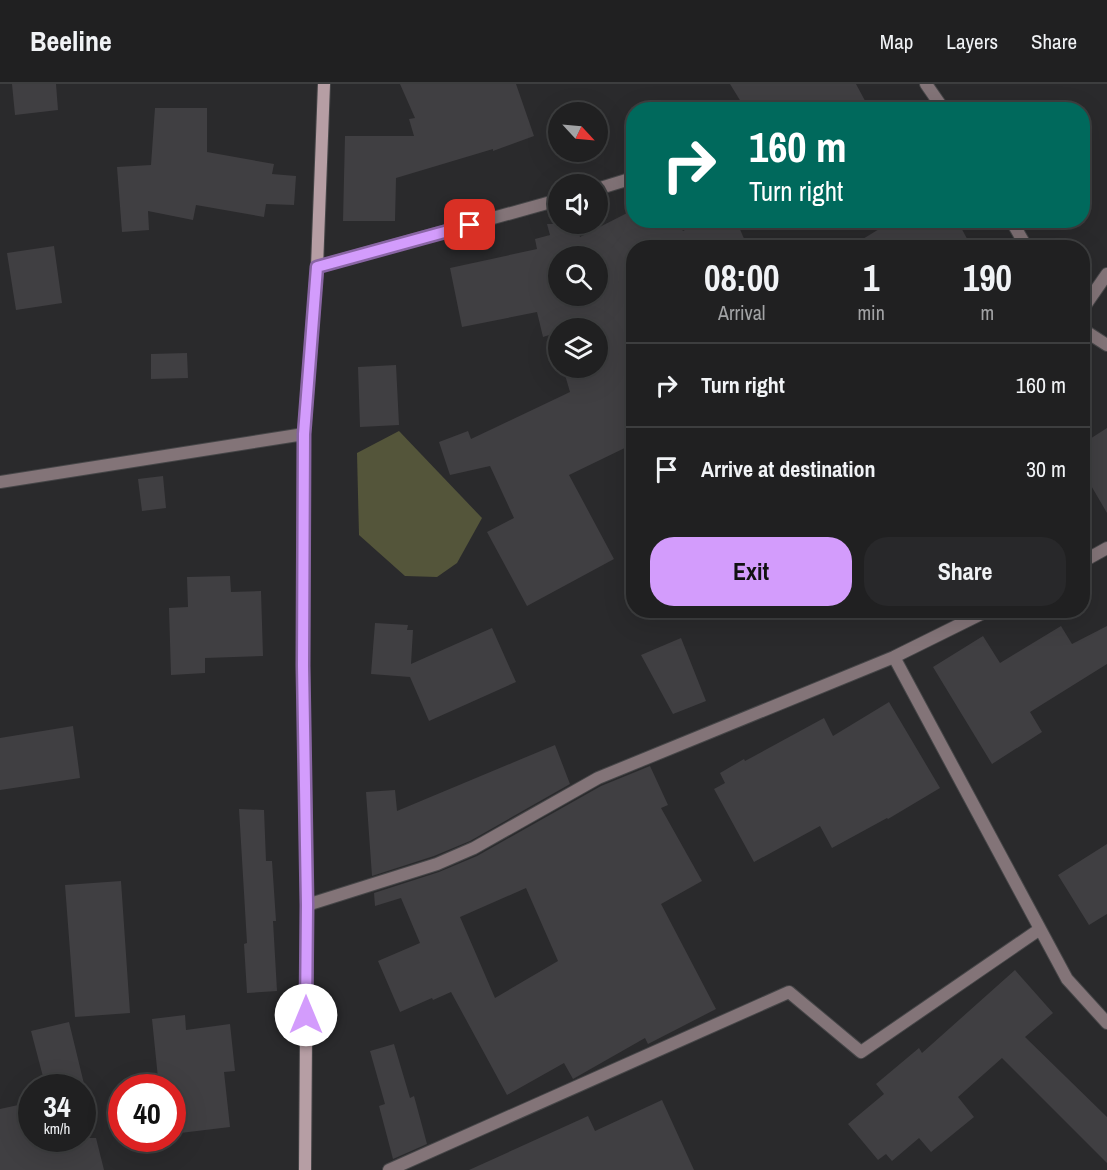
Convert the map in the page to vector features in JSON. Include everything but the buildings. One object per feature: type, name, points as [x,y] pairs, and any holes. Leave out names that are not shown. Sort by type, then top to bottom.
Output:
[{"type":"street","points":[[304,1170],[307,905],[303,666],[304,434],[317,267],[324,84]]},
{"type":"street","points":[[926,84],[938,102]]},
{"type":"street","points":[[608,186],[626,180]]},
{"type":"street","points":[[317,267],[548,203]]},
{"type":"street","points":[[1090,298],[1107,274]]},
{"type":"street","points":[[1090,334],[1107,345]]},
{"type":"street","points":[[0,482],[304,434]]},
{"type":"street","points":[[1090,558],[1107,548]]},
{"type":"street","points":[[307,905],[437,864],[474,848],[597,778],[894,657],[973,618]]},
{"type":"street","points":[[894,657],[1067,979],[1107,1023]]},
{"type":"street","points":[[389,1170],[789,992],[861,1052],[1040,928]]},
{"type":"green space","points":[[399,431],[482,518],[457,563],[437,577],[405,576],[359,535],[357,453]]},
{"type":"route","points":[[306,1015],[304,434],[317,267],[470,225]]}]
